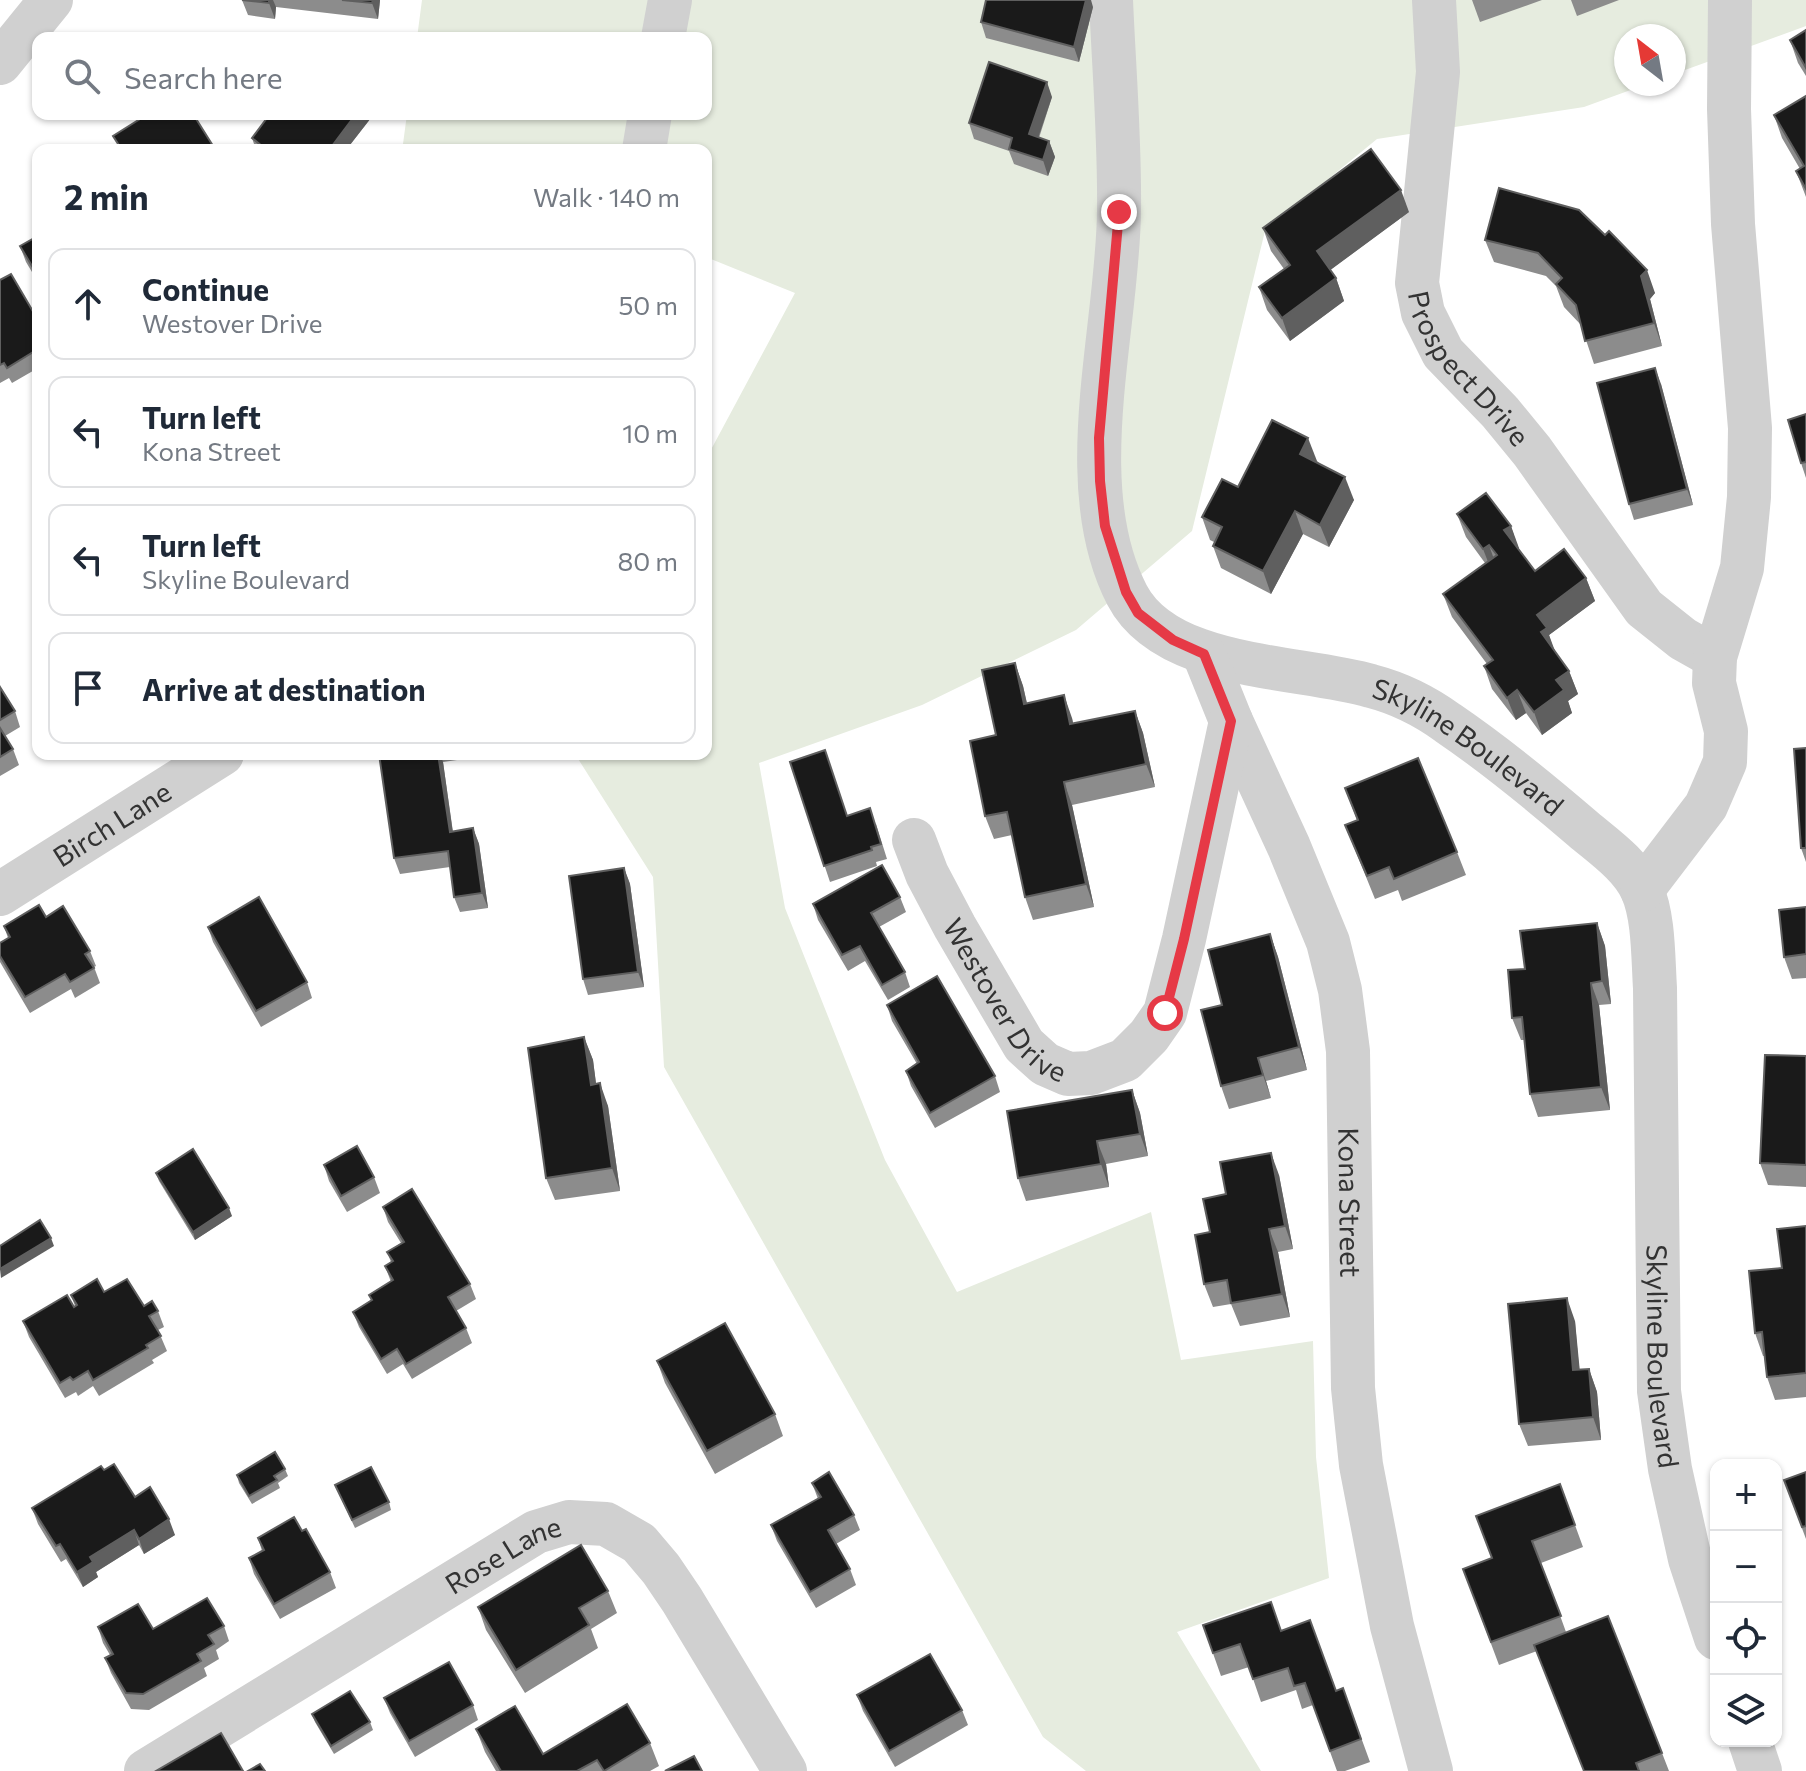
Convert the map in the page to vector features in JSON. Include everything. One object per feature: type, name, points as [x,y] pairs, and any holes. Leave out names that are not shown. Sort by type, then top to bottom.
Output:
[{"type":"street","points":[[0,63],[51,0]]},
{"type":"street","points":[[664,32],[670,0]]},
{"type":"street","name":"Skyline Boulevard","points":[[1111,0],[1119,212],[1099,438],[1100,481],[1105,526],[1126,592],[1138,613],[1173,640],[1204,654],[1373,686],[1417,704],[1447,722],[1546,797],[1616,857],[1642,890],[1651,934],[1655,988],[1659,1391],[1670,1469],[1690,1559],[1710,1620]]},
{"type":"street","name":"Prospect Drive","points":[[1434,0],[1438,72],[1417,283],[1423,313],[1443,353],[1500,412],[1532,451],[1644,608],[1683,639],[1715,657]]},
{"type":"street","points":[[1642,890],[1706,806],[1725,762],[1726,731],[1714,683],[1715,657],[1742,568],[1749,497],[1750,428],[1733,224],[1729,109],[1730,0]]},
{"type":"street","points":[[645,144],[649,120]]},
{"type":"street","name":"Kona Street","points":[[1204,654],[1328,942],[1340,990],[1348,1051],[1353,1388],[1361,1465],[1392,1626],[1431,1771]]},
{"type":"street","name":"Westover Drive","points":[[914,840],[927,874],[955,927],[1024,1045],[1045,1064],[1068,1074],[1091,1073],[1125,1060],[1149,1036],[1165,1013],[1231,721]]},
{"type":"street","name":"Birch Lane","points":[[0,894],[212,760]]},
{"type":"street","name":"Rose Lane","points":[[146,1771],[536,1532],[569,1522],[606,1524],[639,1543],[646,1551],[682,1600],[785,1771]]},
{"type":"street","points":[[1752,1747],[1760,1771]]},
{"type":"shaded area","points":[[422,0],[1806,0],[1806,26],[1686,70],[1686,24],[1614,24],[1614,96],[1584,107],[1377,139],[1265,231],[1192,531],[1076,630],[922,705],[759,763],[785,908],[885,1160],[957,1292],[1151,1212],[1181,1360],[1313,1341],[1316,1457],[1329,1578],[1177,1632],[1261,1771],[1086,1771],[1043,1737],[664,1067],[653,877],[579,760],[712,760],[712,448],[795,293],[712,259],[712,144],[403,144],[406,120],[712,120],[712,32],[418,32]]},
{"type":"building","points":[[242,0],[269,0],[269,3]]},
{"type":"building","points":[[342,0],[373,0],[372,3]]},
{"type":"building","points":[[986,0],[1086,0],[1074,47],[981,22]]},
{"type":"building","points":[[1806,30],[1806,68],[1790,40]]},
{"type":"building","points":[[989,62],[1047,82],[1029,134],[1049,141],[1043,160],[1009,149],[1012,138],[969,123]]},
{"type":"building","points":[[1806,96],[1806,189],[1796,171],[1804,166],[1774,115]]},
{"type":"building","points":[[138,120],[197,120],[212,144],[118,144],[113,136]]},
{"type":"building","points":[[266,120],[352,120],[334,144],[260,144],[252,138]]},
{"type":"building","points":[[1371,149],[1401,190],[1317,251],[1336,278],[1282,318],[1259,287],[1290,265],[1263,228]]},
{"type":"building","points":[[1499,188],[1579,210],[1605,235],[1609,231],[1647,270],[1641,276],[1654,323],[1585,341],[1576,305],[1556,284],[1562,278],[1538,253],[1485,240]]},
{"type":"building","points":[[32,239],[32,266],[20,246]]},
{"type":"building","points":[[11,274],[32,310],[32,353],[7,368],[4,363],[0,365],[0,280]]},
{"type":"building","points":[[1655,368],[1687,489],[1629,504],[1597,383]]},
{"type":"building","points":[[1806,414],[1806,462],[1801,463],[1788,420]]},
{"type":"building","points":[[1272,420],[1308,438],[1300,454],[1345,477],[1320,525],[1295,511],[1263,571],[1213,546],[1222,527],[1202,517],[1222,479],[1238,487]]},
{"type":"building","points":[[1486,493],[1511,526],[1504,530],[1535,571],[1564,549],[1586,578],[1537,615],[1547,628],[1541,632],[1569,671],[1556,680],[1564,690],[1534,712],[1517,690],[1507,698],[1484,666],[1493,660],[1443,594],[1497,555],[1489,545],[1483,549],[1457,514]]},
{"type":"building","points":[[1015,663],[1024,704],[1064,695],[1070,724],[1135,711],[1146,764],[1064,782],[1086,884],[1025,897],[1007,812],[985,816],[970,741],[996,735],[982,670]]},
{"type":"building","points":[[0,687],[15,711],[0,720]]},
{"type":"building","points":[[0,728],[13,749],[0,757]]},
{"type":"building","points":[[1806,748],[1806,848],[1801,848],[1794,749]]},
{"type":"building","points":[[825,750],[847,816],[870,808],[881,844],[824,866],[790,762]]},
{"type":"building","points":[[1418,758],[1457,852],[1394,879],[1389,867],[1367,876],[1345,825],[1358,820],[1345,788]]},
{"type":"building","points":[[380,760],[439,760],[450,832],[473,828],[482,893],[454,897],[448,851],[394,858]]},
{"type":"building","points":[[882,865],[900,897],[871,913],[905,972],[882,985],[860,946],[842,955],[813,904]]},
{"type":"building","points":[[624,868],[638,972],[583,979],[569,876]]},
{"type":"building","points":[[259,897],[307,982],[256,1011],[208,927]]},
{"type":"building","points":[[39,905],[46,917],[63,906],[90,951],[85,954],[94,968],[70,982],[65,974],[25,997],[0,956],[0,943],[10,937],[4,926]]},
{"type":"building","points":[[1806,907],[1806,954],[1784,957],[1779,910]]},
{"type":"building","points":[[1597,923],[1602,981],[1591,983],[1601,1087],[1530,1094],[1522,1017],[1512,1018],[1508,970],[1525,969],[1520,931]]},
{"type":"building","points":[[1270,934],[1299,1047],[1258,1058],[1263,1075],[1221,1086],[1201,1010],[1222,1005],[1208,950]]},
{"type":"building","points":[[937,976],[995,1076],[930,1113],[906,1071],[919,1062],[887,1005]]},
{"type":"building","points":[[584,1037],[591,1085],[600,1083],[612,1168],[546,1178],[528,1048]]},
{"type":"building","points":[[1765,1055],[1806,1056],[1806,1165],[1760,1163]]},
{"type":"building","points":[[1132,1090],[1140,1134],[1097,1141],[1101,1164],[1018,1178],[1007,1111]]},
{"type":"building","points":[[357,1146],[374,1177],[341,1196],[324,1165]]},
{"type":"building","points":[[193,1149],[229,1208],[193,1232],[156,1173]]},
{"type":"building","points":[[1271,1153],[1285,1226],[1269,1229],[1282,1294],[1231,1303],[1227,1280],[1204,1284],[1195,1235],[1210,1232],[1203,1199],[1226,1194],[1220,1162]]},
{"type":"building","points":[[412,1189],[470,1284],[448,1297],[466,1328],[406,1364],[397,1349],[381,1359],[353,1312],[372,1300],[369,1295],[393,1280],[385,1266],[393,1261],[387,1252],[404,1242],[383,1207]]},
{"type":"building","points":[[40,1220],[51,1238],[0,1269],[0,1246]]},
{"type":"building","points":[[1806,1226],[1806,1373],[1767,1377],[1762,1332],[1755,1333],[1749,1271],[1782,1268],[1777,1229]]},
{"type":"building","points":[[97,1279],[104,1292],[127,1279],[144,1306],[152,1301],[158,1311],[149,1316],[161,1336],[146,1345],[148,1348],[93,1380],[88,1371],[60,1383],[23,1321],[67,1295],[74,1307],[77,1305],[71,1295]]},
{"type":"building","points":[[1567,1298],[1573,1370],[1589,1369],[1593,1417],[1519,1424],[1508,1304]]},
{"type":"building","points":[[725,1323],[775,1414],[707,1451],[657,1361]]},
{"type":"building","points":[[275,1452],[285,1469],[274,1476],[277,1480],[249,1496],[237,1475]]},
{"type":"building","points":[[114,1464],[135,1497],[150,1487],[169,1519],[139,1539],[134,1530],[90,1557],[93,1562],[77,1572],[32,1508],[101,1466],[104,1470]]},
{"type":"building","points":[[371,1467],[389,1502],[352,1520],[335,1485]]},
{"type":"building","points":[[829,1472],[854,1515],[828,1530],[850,1569],[810,1592],[771,1525],[821,1497],[812,1483]]},
{"type":"building","points":[[1806,1472],[1806,1526],[1802,1527],[1784,1480]]},
{"type":"building","points":[[1560,1484],[1575,1525],[1532,1541],[1561,1616],[1491,1642],[1463,1569],[1492,1558],[1476,1516]]},
{"type":"building","points":[[294,1517],[302,1531],[306,1529],[330,1572],[274,1604],[249,1558],[264,1550],[258,1538]]},
{"type":"building","points":[[581,1545],[608,1591],[579,1608],[589,1625],[516,1670],[478,1607]]},
{"type":"building","points":[[207,1598],[224,1626],[208,1635],[214,1644],[197,1654],[201,1661],[143,1694],[126,1693],[105,1658],[113,1654],[98,1627],[138,1604],[153,1629]]},
{"type":"building","points":[[1271,1602],[1281,1631],[1310,1620],[1336,1691],[1343,1688],[1361,1739],[1330,1751],[1305,1683],[1294,1686],[1288,1668],[1253,1679],[1240,1644],[1213,1653],[1203,1625]]},
{"type":"building","points":[[1608,1616],[1662,1753],[1636,1763],[1639,1771],[1584,1771],[1534,1645]]},
{"type":"building","points":[[930,1654],[962,1710],[889,1751],[857,1695]]},
{"type":"building","points":[[449,1662],[473,1705],[409,1741],[384,1698]]},
{"type":"building","points":[[350,1691],[370,1722],[331,1746],[312,1714]]},
{"type":"building","points":[[627,1704],[650,1743],[604,1771],[597,1760],[577,1771],[501,1771],[476,1729],[515,1706],[543,1754]]},
{"type":"building","points":[[221,1733],[243,1771],[156,1771]]},
{"type":"building","points":[[694,1756],[702,1771],[665,1771]]},
{"type":"building","points":[[260,1764],[265,1771],[248,1771]]},
{"type":"route","points":[[1119,212],[1099,438],[1105,526],[1126,592],[1138,613],[1173,640],[1204,654],[1231,721],[1165,1013]]}]
